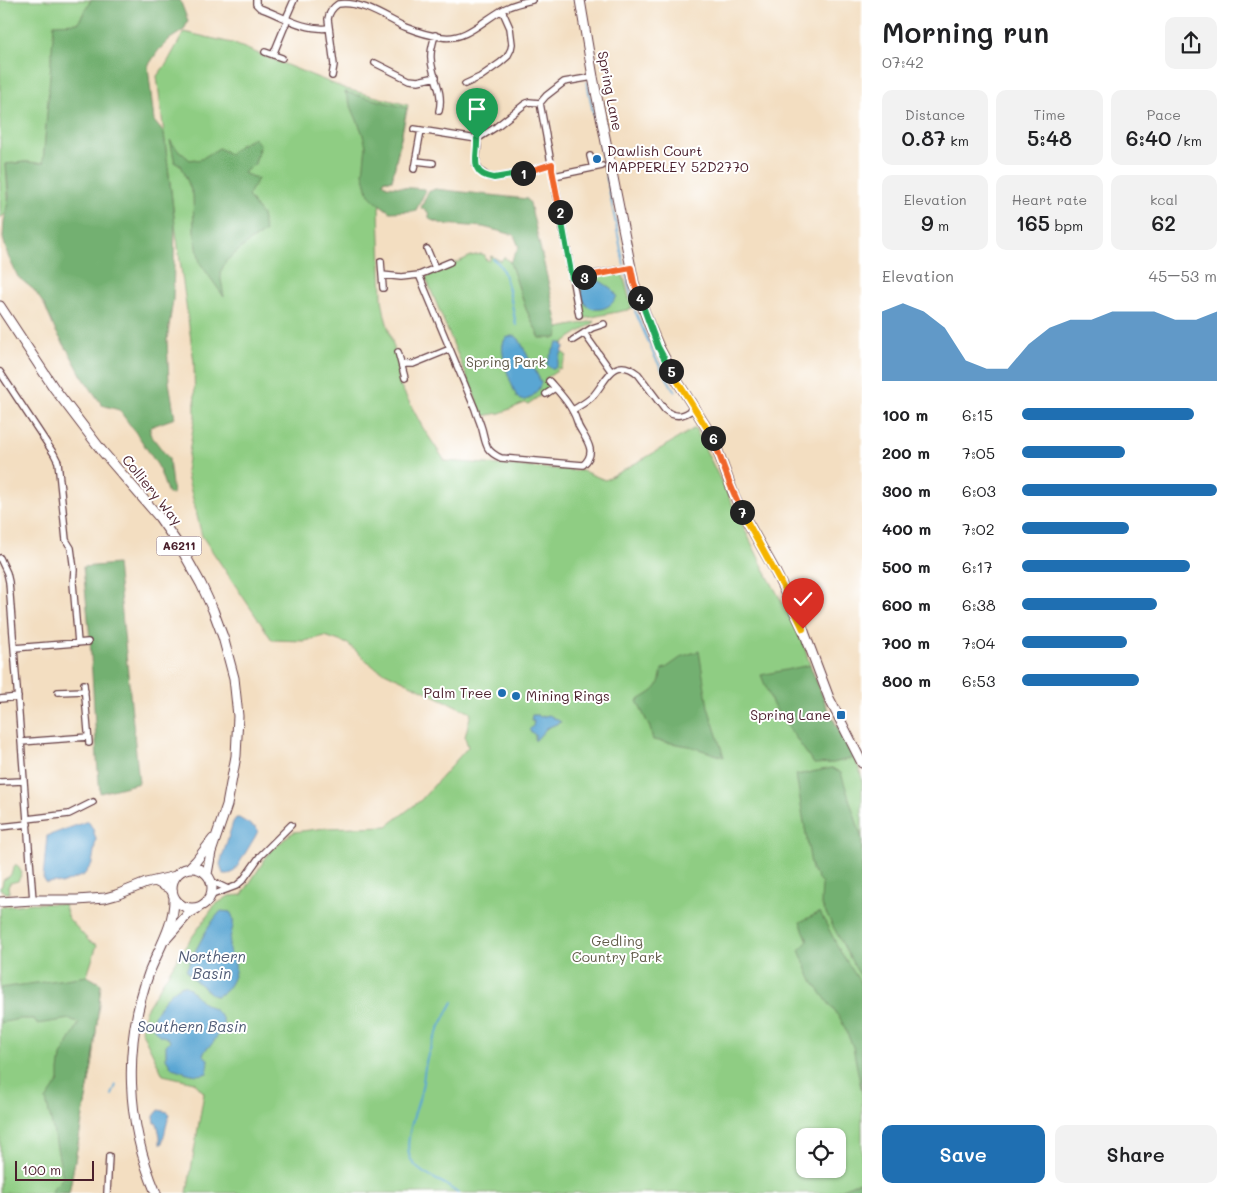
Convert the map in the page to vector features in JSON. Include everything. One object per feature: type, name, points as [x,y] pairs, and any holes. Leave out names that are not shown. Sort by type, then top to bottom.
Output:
[{"type":"main road","name":"Spring Lane","points":[[580,0],[593,77],[634,283],[645,316],[658,347],[713,438],[734,495],[774,569],[803,629],[829,698],[862,763]]},
{"type":"main road","name":"Colliery Way","points":[[0,306],[29,352],[78,420],[158,516],[182,550],[201,584],[223,637],[234,678],[238,716],[236,756],[227,805],[211,852],[209,877]]},
{"type":"main road","name":"Colliery Way","points":[[189,868],[219,830]]},
{"type":"main road","points":[[156,1193],[149,1177],[134,1118],[131,1075],[132,1047],[138,1010],[149,973],[164,941],[174,911],[172,884],[176,876],[183,870],[189,868],[200,869],[209,877],[213,888],[212,895],[207,902],[188,914],[164,941]]},
{"type":"main road","points":[[0,902],[105,898],[116,896],[139,885],[176,876]]},
{"type":"main road","points":[[155,881],[173,894],[178,902],[186,908],[200,907]]},
{"type":"street","points":[[256,0],[257,6],[288,19],[312,28],[329,28]]},
{"type":"street","points":[[273,55],[294,0]]},
{"type":"street","points":[[332,76],[337,64],[328,16],[333,8],[340,4],[348,1],[366,2],[406,27],[441,37],[460,37],[502,10],[519,2],[532,0]]},
{"type":"street","points":[[467,81],[480,77],[500,63],[511,49],[510,28],[502,10]]},
{"type":"street","points":[[435,35],[431,58],[440,98],[439,111]]},
{"type":"street","points":[[265,52],[282,58]]},
{"type":"street","points":[[375,63],[409,80],[418,81],[436,77]]},
{"type":"street","points":[[378,74],[381,67]]},
{"type":"street","points":[[540,103],[564,82],[593,77]]},
{"type":"street","points":[[432,98],[440,98]]},
{"type":"street","points":[[414,169],[418,130],[477,139],[496,128],[528,102],[540,103]]},
{"type":"street","points":[[540,103],[579,314]]},
{"type":"street","points":[[477,139],[477,168],[489,177],[494,178],[522,173],[552,164]]},
{"type":"street","points":[[590,156],[593,168]]},
{"type":"street","points":[[416,161],[433,163]]},
{"type":"street","points":[[554,176],[602,166]]},
{"type":"street","points":[[427,249],[435,268]]},
{"type":"street","points":[[381,262],[383,288]]},
{"type":"street","points":[[382,275],[401,277],[419,275],[450,262]]},
{"type":"street","points":[[572,278],[631,268]]},
{"type":"street","points":[[419,275],[475,409],[482,428],[485,444],[492,454],[501,458],[583,465],[588,461],[590,454],[589,444],[579,427],[573,410],[549,381]]},
{"type":"street","points":[[573,340],[584,332],[604,324]]},
{"type":"street","points":[[584,332],[611,371]]},
{"type":"street","points":[[402,364],[413,364],[450,349]]},
{"type":"street","points":[[398,352],[405,378]]},
{"type":"street","points":[[573,410],[592,397],[611,371],[624,367],[638,374],[672,415],[684,415],[694,408]]},
{"type":"street","points":[[0,372],[58,462],[66,540],[71,548],[74,570],[78,643]]},
{"type":"street","points":[[546,394],[555,388]]},
{"type":"street","points":[[0,558],[8,577],[33,900]]},
{"type":"street","points":[[14,648],[88,642]]},
{"type":"street","points":[[21,742],[89,740],[85,688],[58,692]]},
{"type":"street","points":[[0,699],[18,698]]},
{"type":"street","points":[[0,782],[24,781]]},
{"type":"street","points":[[0,827],[63,816],[94,802]]},
{"type":"street","points":[[212,895],[236,886],[243,880],[260,856],[290,825]]},
{"type":"street","points":[[209,877],[228,889]]},
{"type":"street","points":[[107,1193],[109,1156]]},
{"type":"green space","points":[[0,0],[91,0],[78,23],[48,109],[43,163],[6,164],[9,211],[0,218]]},
{"type":"green space","points":[[91,0],[180,0],[188,21],[184,30],[170,39],[158,51],[148,66],[154,121],[164,133],[175,225],[173,300],[167,340],[169,382],[175,418],[150,427],[150,434],[169,459],[173,494],[168,494],[158,466],[119,410],[102,405],[82,376],[55,330],[45,306],[34,290],[18,277],[8,256],[3,238],[9,197],[6,164],[43,163],[54,24],[78,23]]},
{"type":"green space","name":"Gedling Country Park","points":[[184,32],[232,43],[346,89],[408,105],[392,180],[384,180],[379,209],[382,299],[398,362],[399,383],[423,428],[445,461],[583,471],[605,480],[695,428],[767,575],[801,636],[826,705],[859,768],[862,779],[862,1193],[187,1193],[204,1093],[194,1082],[163,1075],[141,1030],[145,1011],[180,954],[215,905],[229,896],[242,895],[269,853],[294,832],[325,828],[387,826],[421,800],[468,747],[465,737],[471,713],[374,667],[348,644],[325,636],[305,641],[272,640],[202,536],[186,471],[195,416],[194,362],[157,76],[167,63]]},
{"type":"green space","points":[[345,92],[407,108],[392,180],[384,180],[383,183],[387,186],[424,189],[425,192],[416,210],[390,212],[369,195],[363,173],[366,146]]},
{"type":"green space","points":[[254,138],[260,145],[255,164],[243,173],[258,179],[248,196],[262,215],[265,232],[250,241],[226,261],[220,273],[224,297],[200,263],[194,232],[193,195],[181,165],[175,163],[170,140],[190,160],[195,159],[198,161],[219,148],[229,154],[240,145]]},
{"type":"green space","points":[[435,189],[527,199],[530,203],[559,329],[557,338],[540,338],[526,309],[510,262],[519,247],[514,235],[483,227],[443,224],[431,220],[428,212],[421,208],[428,192]]},
{"type":"green space","name":"Spring Park","points":[[485,255],[485,259],[489,261],[491,256],[501,261],[504,257],[510,262],[526,309],[540,338],[559,330],[559,328],[595,322],[563,343],[562,352],[567,356],[560,369],[558,368],[557,371],[545,379],[549,387],[544,393],[528,404],[525,403],[500,413],[483,416],[426,278],[471,256]]},
{"type":"green space","points":[[622,271],[632,309],[582,319],[577,280]]},
{"type":"green space","points":[[117,564],[139,783],[100,793],[90,639],[83,567]]},
{"type":"green space","points":[[699,651],[708,707],[724,757],[689,746],[653,740],[650,728],[637,701],[655,689],[658,685],[662,669],[683,656]]},
{"type":"green space","points":[[810,665],[826,705],[853,758],[833,763],[814,764],[773,705],[761,675]]},
{"type":"green space","points":[[832,768],[841,773],[862,839],[862,978],[821,904],[822,884],[812,870],[796,775]]},
{"type":"green space","points":[[15,865],[17,865],[22,873],[18,881],[10,883],[8,887],[9,893],[6,893],[0,887],[3,880],[10,876]]},
{"type":"green space","points":[[33,903],[64,904],[69,919],[89,941],[97,945],[87,976],[101,984],[93,1060],[69,1193],[0,1193],[0,907]]},
{"type":"green space","points":[[820,912],[840,951],[862,985],[862,1093],[853,1047],[841,1020],[811,979],[799,950],[808,941],[800,922]]},
{"type":"green space","points":[[87,976],[101,984],[93,1060],[69,1193],[51,1193],[53,1188],[63,1178],[46,1100],[59,1081],[61,1056],[79,1023],[70,1019],[37,1024],[34,1019],[19,1019],[0,1023],[0,988]]},
{"type":"green space","points":[[861,1181],[862,1193],[833,1193]]},
{"type":"water","points":[[600,281],[612,289],[617,296],[607,307],[594,309],[584,302],[582,286]]},
{"type":"water","points":[[511,336],[519,339],[541,382],[534,395],[524,400],[520,400],[517,397],[504,361],[504,341]]},
{"type":"water","points":[[557,343],[562,343],[564,347],[554,369],[547,365]]},
{"type":"water","points":[[532,715],[540,717],[549,715],[561,722],[547,728],[535,741],[535,735],[529,730],[533,726],[534,721],[531,721]]},
{"type":"water","points":[[236,818],[256,828],[258,831],[234,872],[223,874],[220,864],[233,822]]},
{"type":"water","points":[[88,821],[96,839],[92,864],[84,875],[61,884],[55,882],[46,883],[43,878],[47,836]]},
{"type":"water","name":"Northern Basin","points":[[221,911],[230,912],[233,920],[229,948],[235,964],[235,973],[227,989],[223,993],[214,996],[193,979],[186,970],[206,931]]},
{"type":"water","name":"Southern Basin","points":[[183,985],[188,987],[202,1002],[216,1011],[224,1024],[213,1043],[206,1049],[203,1055],[208,1059],[207,1073],[198,1075],[172,1068],[166,1058],[166,1045],[170,1041],[168,1038],[159,1035],[153,1028],[154,1015],[170,994]]},
{"type":"water","points":[[159,1110],[170,1114],[162,1144],[160,1144],[160,1136],[154,1116]]},
{"type":"waterway","points":[[587,82],[595,122]]},
{"type":"waterway","points":[[597,129],[624,265]]},
{"type":"waterway","points":[[493,259],[499,264],[505,276],[516,325]]},
{"type":"waterway","points":[[626,272],[634,308]]},
{"type":"waterway","points":[[635,311],[655,357],[675,392]]},
{"type":"waterway","points":[[453,1002],[435,1036],[427,1058],[408,1148],[409,1156],[416,1167],[458,1193]]},
{"type":"waterway","points":[[112,1095],[116,1085]]},
{"type":"place","name":"Dawlish Court MAPPERLEY 52D2770","points":[[597,159]]},
{"type":"place","name":"Palm Tree","points":[[502,693]]},
{"type":"place","name":"Mining Rings","points":[[516,696]]},
{"type":"place","name":"Spring Lane","points":[[841,715]]},
{"type":"route","points":[[477,139],[477,168],[489,177],[494,178],[522,173],[552,164],[572,278],[631,268],[645,316],[658,347],[713,438],[742,512],[774,569],[803,629]]}]
